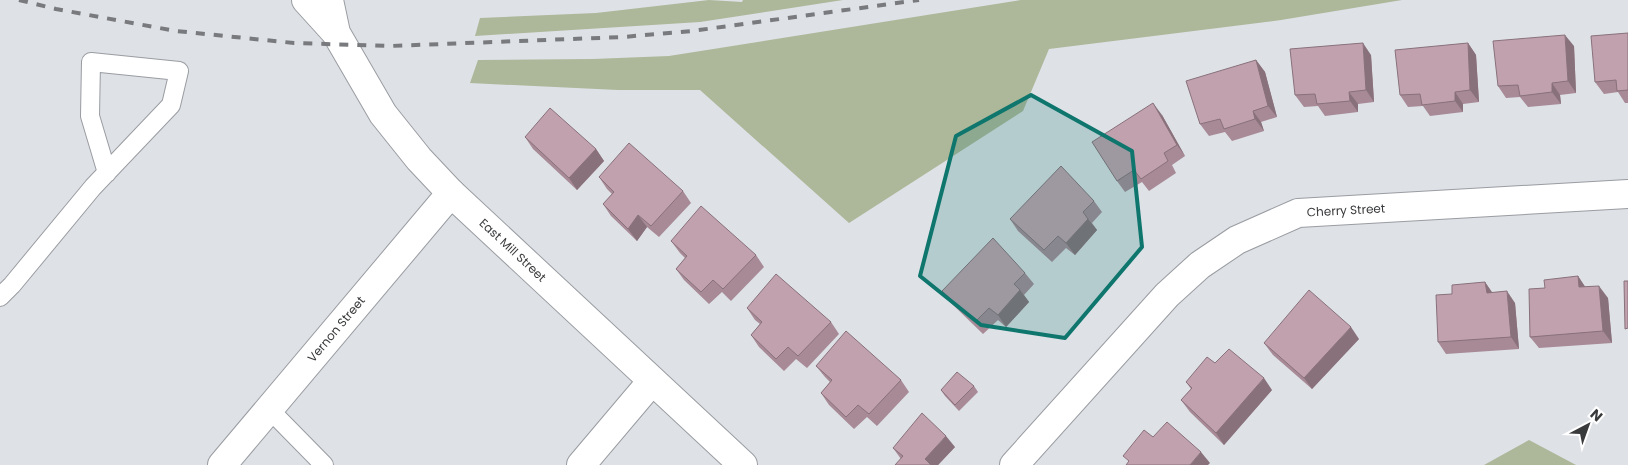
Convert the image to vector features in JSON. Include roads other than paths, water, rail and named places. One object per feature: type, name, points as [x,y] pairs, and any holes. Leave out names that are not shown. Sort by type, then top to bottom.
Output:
[{"type":"street","points":[[306,0],[336,33]]},
{"type":"street","name":"East Mill Street","points":[[329,0],[336,33],[382,114],[419,159],[451,193],[743,465]]},
{"type":"street","name":"Vernon Street","points":[[222,465],[451,193]]},
{"type":"street","name":"Cherry Street","points":[[1014,465],[1167,295],[1200,265],[1237,240],[1298,213],[1628,194]]},
{"type":"street","points":[[581,465],[652,381]]},
{"type":"lane","points":[[0,297],[93,187],[171,105],[179,71],[91,62],[90,116],[106,173]]},
{"type":"lane","points":[[269,409],[324,465]]},
{"type":"railway","points":[[19,0],[56,9],[176,31],[294,43],[390,46],[623,37],[692,31],[919,0]]}]
